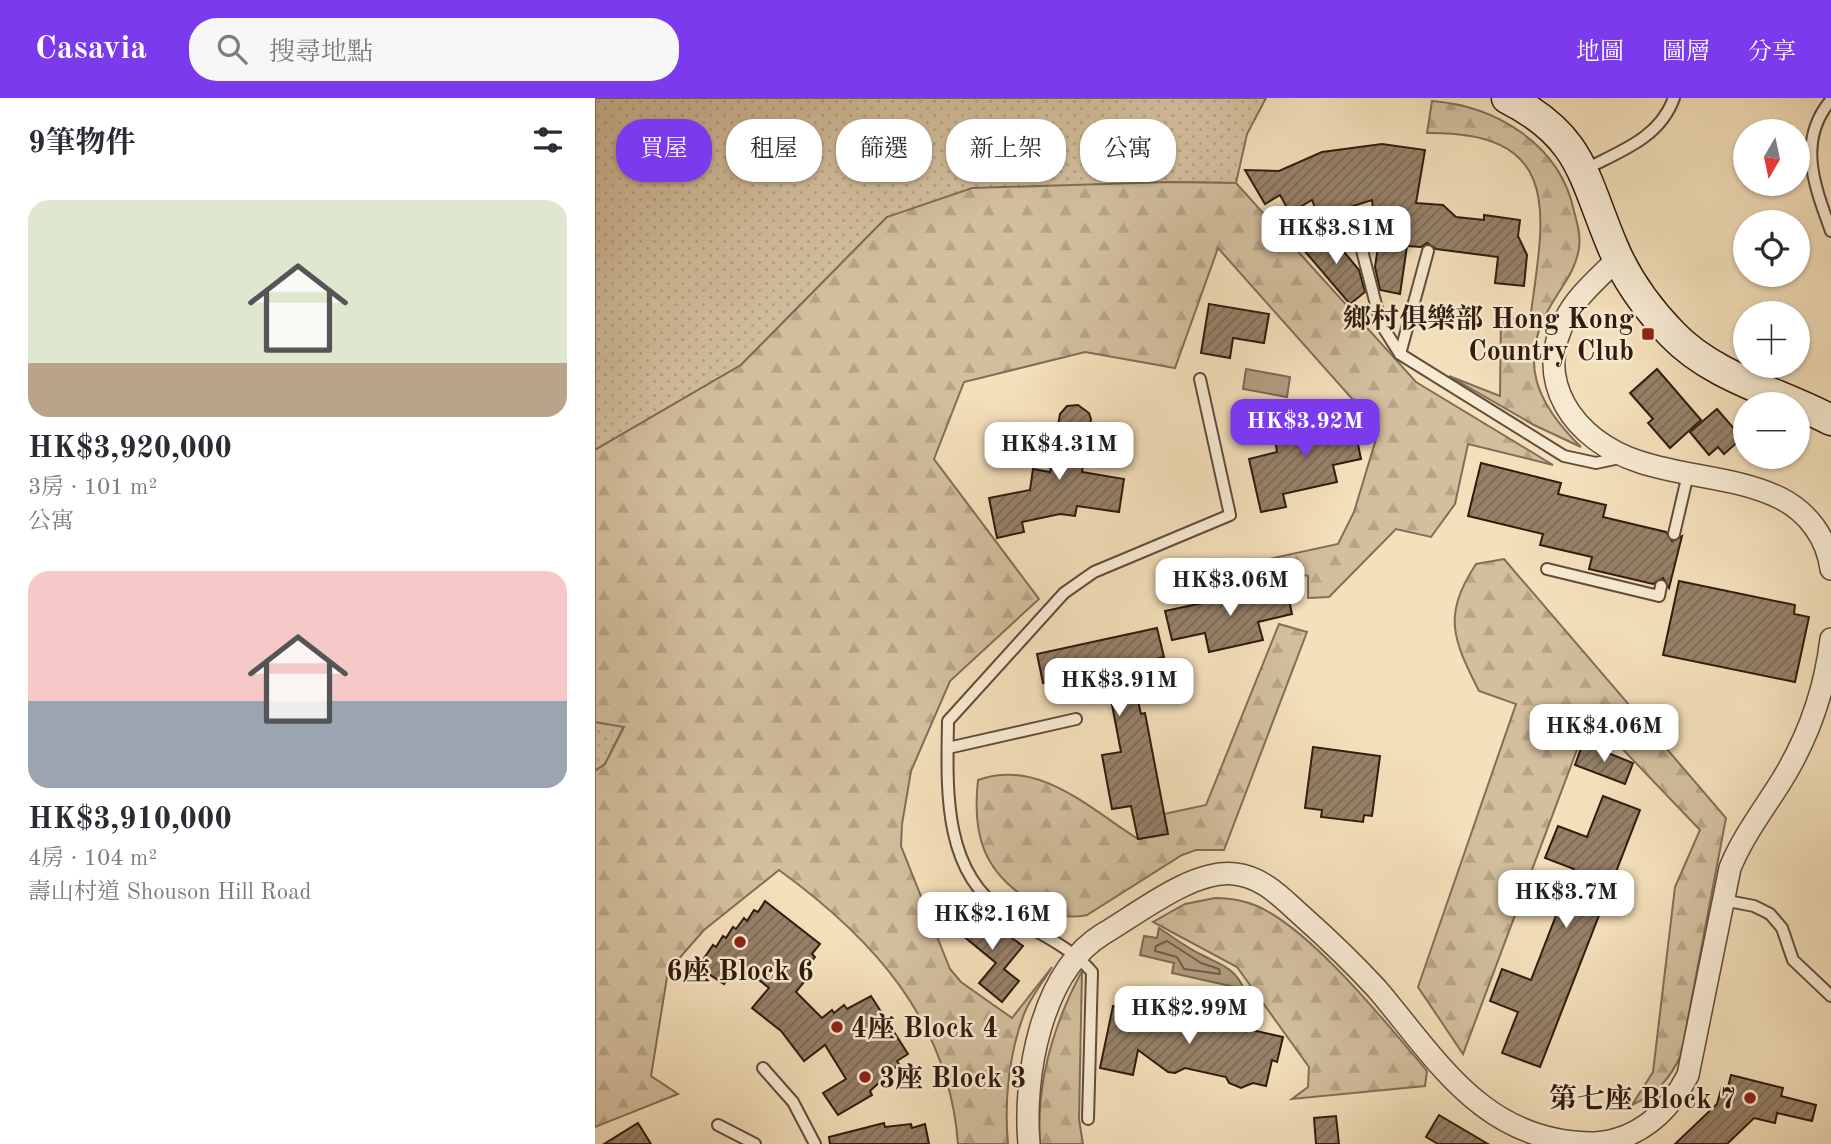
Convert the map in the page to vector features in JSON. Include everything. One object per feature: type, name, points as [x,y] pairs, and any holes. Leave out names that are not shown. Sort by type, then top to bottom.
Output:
[{"type":"main road","points":[[1507,98],[1549,126],[1584,170],[1614,251],[1662,322],[1702,359],[1831,419]]},
{"type":"street","points":[[1614,251],[1569,312],[1557,339],[1553,368],[1557,390],[1571,414],[1593,437],[1624,457],[1765,492],[1791,504],[1821,536],[1831,569]]},
{"type":"street","points":[[1029,1144],[1028,1104],[1036,1049],[1057,989],[1078,955],[1099,937],[1195,880],[1222,873],[1250,877],[1276,892],[1355,965],[1445,1074],[1481,1109],[1536,1136],[1585,1143],[1610,1142],[1643,1128],[1658,1117],[1675,1097],[1688,1075],[1723,900],[1737,853],[1783,778],[1819,705],[1831,639]]},
{"type":"lane","points":[[1584,170],[1647,137],[1663,120],[1674,98]]},
{"type":"lane","points":[[1831,100],[1814,132],[1810,161],[1811,175],[1831,231]]},
{"type":"lane","points":[[1356,227],[1381,324],[1400,354],[1565,456],[1596,463],[1624,457]]},
{"type":"lane","points":[[1400,354],[1429,251]]},
{"type":"lane","points":[[1088,1119],[1092,972],[1078,955],[989,902],[966,873],[959,855],[951,813],[948,721],[1064,593],[1094,572],[1230,515],[1200,379]]},
{"type":"lane","points":[[1674,534],[1688,474]]},
{"type":"lane","points":[[1547,569],[1658,596],[1661,586]]},
{"type":"lane","points":[[948,748],[1076,719]]},
{"type":"lane","points":[[1723,900],[1754,906],[1770,914],[1782,928],[1793,960],[1831,996]]},
{"type":"lane","points":[[763,1068],[793,1102],[815,1144]]},
{"type":"lane","points":[[718,1125],[755,1144]]},
{"type":"green space","points":[[595,98],[1266,98],[1247,134],[1236,183],[1169,182],[887,217],[741,365],[595,450]]},
{"type":"green space","points":[[1432,101],[1479,111],[1522,133],[1540,148],[1555,166],[1567,187],[1578,229],[1579,248],[1572,271],[1541,326],[1535,345],[1534,364],[1543,398],[1553,415],[1581,447],[1534,425],[1449,376],[1500,396],[1501,317],[1530,320],[1540,216],[1536,188],[1525,165],[1504,147],[1472,136],[1427,133]]},
{"type":"green space","points":[[1169,182],[1236,183],[1416,382],[1553,465],[1468,444],[1455,504],[1431,537],[1396,529],[1329,597],[1308,598],[1308,576],[1251,563],[1338,544],[1354,512],[1379,429],[1218,248],[1175,368],[1085,352],[964,382],[934,459],[1039,599],[950,681],[911,771],[901,846],[950,969],[961,982],[1012,1018],[1052,967],[1027,1008],[1011,1061],[1007,1095],[1008,1144],[958,1144],[952,1100],[940,1059],[901,987],[846,925],[779,870],[704,930],[668,971],[651,1076],[678,1094],[595,1127],[595,771],[605,764],[624,727],[595,722],[595,450],[741,365],[887,217],[972,188]]},
{"type":"green space","points":[[1504,559],[1726,818],[1681,1055],[1661,1085],[1632,1105],[1653,1072],[1675,887],[1700,830],[1590,715],[1463,1054],[1418,987],[1516,704],[1479,691],[1463,657],[1455,628],[1458,598],[1476,564]]},
{"type":"green space","points":[[1279,624],[1307,632],[1224,850],[1196,850],[1182,855],[1087,915],[1079,916],[1064,916],[1045,909],[1015,890],[1002,877],[984,850],[979,834],[978,780],[1000,775],[1042,781],[1082,801],[1138,839],[1167,834],[1164,814],[1206,805]]},
{"type":"green space","points":[[595,722],[624,726],[605,764],[595,771]]},
{"type":"green space","points":[[1215,898],[1257,906],[1301,935],[1348,980],[1427,1071],[1425,1086],[1292,1099],[1308,1087],[1309,1067],[1237,967],[1153,922],[1185,904]]},
{"type":"green space","points":[[1082,971],[1079,1119],[1083,1144],[1040,1144],[1041,1098],[1049,1054],[1063,1012]]},
{"type":"water","points":[[1246,369],[1290,377],[1287,397],[1243,389]]},
{"type":"water","points":[[1159,928],[1226,968],[1236,976],[1244,989],[1172,973],[1174,963],[1140,955],[1144,936],[1157,938]]},
{"type":"building","points":[[1382,144],[1425,150],[1416,203],[1443,205],[1456,217],[1484,220],[1484,215],[1520,220],[1518,236],[1527,255],[1524,286],[1495,283],[1498,257],[1436,249],[1427,243],[1421,247],[1407,246],[1400,294],[1380,290],[1375,267],[1384,207],[1373,209],[1372,200],[1319,217],[1312,200],[1290,213],[1280,195],[1265,204],[1245,170],[1279,171],[1322,152]]},
{"type":"building","points":[[1326,230],[1359,270],[1365,292],[1350,304],[1303,249]]},
{"type":"building","points":[[1209,304],[1269,314],[1264,343],[1233,338],[1230,358],[1201,353]]},
{"type":"building","points":[[1657,369],[1701,420],[1670,448],[1648,423],[1653,419],[1630,393]]},
{"type":"building","points":[[1078,405],[1089,413],[1091,419],[1082,472],[1124,479],[1119,512],[1077,506],[1075,516],[1060,514],[1022,522],[1024,532],[997,538],[989,498],[1030,490],[1033,469],[1050,472],[1060,414],[1067,406]]},
{"type":"building","points":[[1350,405],[1361,459],[1333,465],[1337,482],[1283,494],[1286,507],[1261,512],[1249,459],[1277,452],[1275,439],[1328,427],[1324,410]]},
{"type":"building","points":[[1717,409],[1733,428],[1733,446],[1724,454],[1718,447],[1709,455],[1690,432]]},
{"type":"building","points":[[1481,463],[1561,483],[1558,494],[1606,505],[1603,517],[1666,532],[1672,541],[1682,536],[1669,588],[1663,578],[1653,584],[1589,569],[1592,557],[1540,545],[1543,534],[1468,516]]},
{"type":"building","points":[[1679,581],[1795,605],[1794,614],[1809,617],[1795,682],[1663,655]]},
{"type":"building","points":[[1286,585],[1292,614],[1258,622],[1263,640],[1209,652],[1205,633],[1172,640],[1165,611]]},
{"type":"building","points":[[1157,628],[1164,657],[1130,665],[1141,714],[1145,713],[1168,834],[1138,839],[1131,806],[1112,809],[1102,755],[1121,752],[1109,689],[1080,695],[1076,676],[1043,683],[1037,654]]},
{"type":"building","points":[[1583,743],[1633,763],[1625,784],[1575,765]]},
{"type":"building","points":[[1313,747],[1380,756],[1372,816],[1364,815],[1363,822],[1321,817],[1322,810],[1305,808]]},
{"type":"building","points":[[1603,796],[1640,810],[1540,1067],[1502,1053],[1518,1012],[1490,1001],[1502,969],[1531,980],[1574,869],[1545,858],[1558,826],[1587,837]]},
{"type":"building","points":[[765,901],[820,944],[812,954],[815,957],[806,967],[809,969],[801,979],[804,982],[796,992],[822,1018],[832,1010],[834,1013],[844,1005],[847,1009],[871,996],[908,1054],[897,1061],[899,1064],[870,1091],[872,1095],[838,1115],[823,1093],[846,1079],[825,1045],[804,1061],[781,1031],[752,1008],[769,988],[738,963],[724,984],[698,967],[713,945],[716,947],[723,936],[726,938],[733,927],[736,929],[744,918],[747,921],[754,910],[758,912]]},
{"type":"building","points":[[972,909],[1023,946],[1004,969],[1019,981],[1002,1002],[979,983],[996,963],[956,930]]},
{"type":"building","points":[[1113,1006],[1156,1009],[1283,1037],[1277,1062],[1272,1060],[1266,1086],[1253,1083],[1241,1088],[1229,1083],[1226,1077],[1185,1068],[1175,1073],[1168,1072],[1138,1050],[1133,1075],[1100,1068]]},
{"type":"building","points":[[1731,1075],[1783,1088],[1781,1096],[1816,1105],[1812,1121],[1777,1113],[1775,1123],[1754,1118],[1727,1144],[1675,1144],[1717,1104],[1722,1086],[1728,1087]]},
{"type":"building","points":[[1439,1115],[1488,1144],[1438,1144],[1426,1137]]},
{"type":"building","points":[[1336,1116],[1339,1144],[1316,1144],[1314,1118]]},
{"type":"building","points":[[638,1123],[651,1144],[604,1144]]},
{"type":"building","points":[[884,1123],[885,1127],[911,1124],[912,1128],[925,1124],[929,1144],[830,1144],[829,1137]]},
{"type":"place","name":"鄉村俱樂部 Hong Kong Country Club","points":[[1648,334]]},
{"type":"place","name":"6座 Block 6","points":[[740,942]]},
{"type":"place","name":"4座 Block 4","points":[[837,1027]]},
{"type":"place","name":"3座 Block 3","points":[[865,1077]]},
{"type":"place","name":"第七座 Block 7","points":[[1750,1098]]}]
